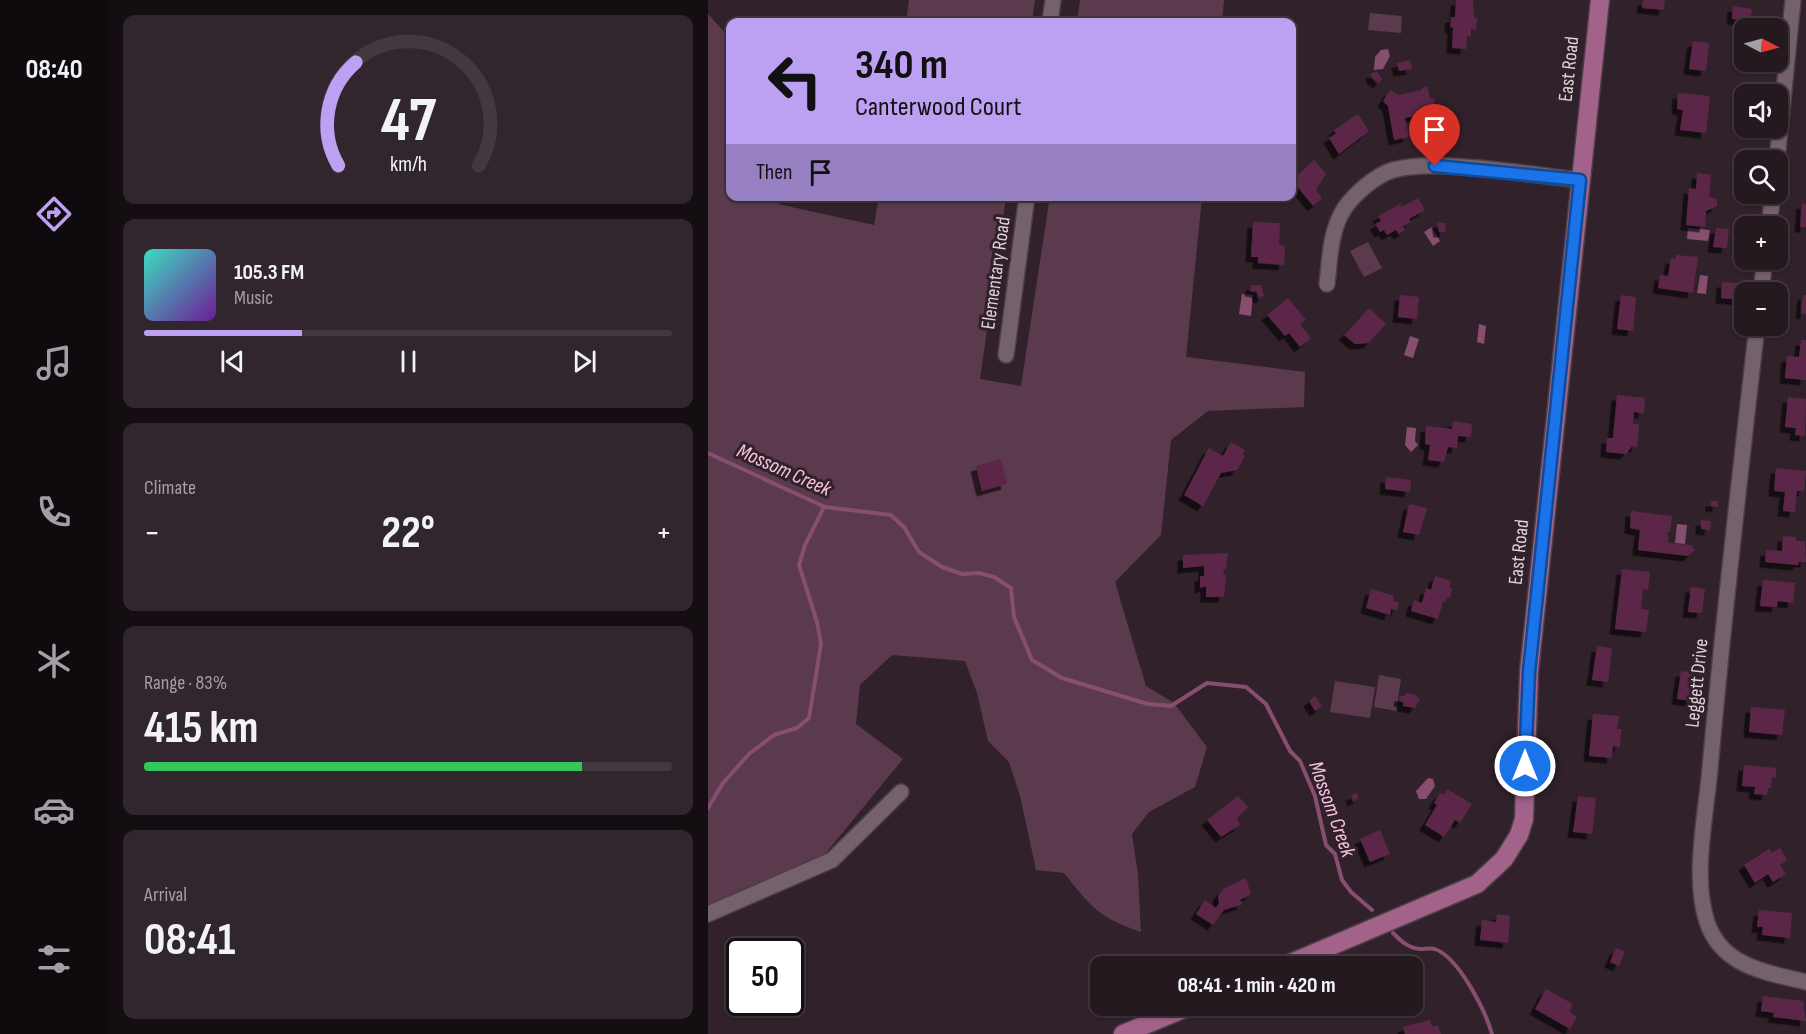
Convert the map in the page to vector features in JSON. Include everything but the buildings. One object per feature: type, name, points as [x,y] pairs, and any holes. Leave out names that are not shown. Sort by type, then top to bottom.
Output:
[{"type":"main road","name":"East Road","points":[[1308,956],[1469,888],[1497,868],[1519,834],[1525,802],[1525,728],[1529,672],[1600,0]]},
{"type":"main road","points":[[1123,1034],[1166,1016]]},
{"type":"street","points":[[1051,18],[1053,0]]},
{"type":"street","points":[[1778,150],[1792,0]]},
{"type":"street","points":[[1327,284],[1332,237],[1344,209],[1376,178],[1393,170],[1435,166],[1580,180]]},
{"type":"street","name":"Elementary Road","points":[[1006,355],[1026,201]]},
{"type":"street","name":"Leggett Drive","points":[[1756,336],[1712,746],[1700,888],[1707,923],[1724,953],[1767,973],[1806,982]]},
{"type":"street","points":[[708,914],[832,860],[901,792]]},
{"type":"shaded area","points":[[909,0],[1035,0],[1033,18],[907,18]]},
{"type":"shaded area","points":[[1080,0],[1224,0],[1222,18],[1078,18]]},
{"type":"shaded area","points":[[1370,13],[1402,16],[1401,33],[1368,30]]},
{"type":"shaded area","points":[[708,14],[726,34],[726,201],[777,201],[778,204],[874,225],[878,201],[1005,201],[980,379],[1021,386],[1049,201],[1202,201],[1186,357],[1305,372],[1304,407],[1208,411],[1171,440],[1161,535],[1115,582],[1146,686],[1174,703],[1207,747],[1195,787],[1149,812],[1132,834],[1138,875],[1141,932],[1097,910],[1064,873],[1036,870],[1020,796],[1009,762],[988,741],[977,693],[965,661],[892,655],[860,685],[856,724],[903,759],[825,854],[708,905]]},
{"type":"shaded area","points":[[1388,49],[1390,56],[1383,69],[1374,70],[1375,57],[1381,50]]},
{"type":"shaded area","points":[[1432,227],[1440,241],[1433,246],[1424,232]]},
{"type":"shaded area","points":[[1688,228],[1710,230],[1708,241],[1687,239]]},
{"type":"shaded area","points":[[1368,242],[1382,268],[1364,277],[1350,251]]},
{"type":"shaded area","points":[[1700,275],[1708,276],[1706,294],[1697,293]]},
{"type":"shaded area","points":[[1242,294],[1253,295],[1251,316],[1239,314]]},
{"type":"shaded area","points":[[1479,324],[1486,326],[1484,344],[1477,342]]},
{"type":"shaded area","points":[[1410,336],[1419,339],[1413,358],[1404,355]]},
{"type":"shaded area","points":[[1407,427],[1416,428],[1415,441],[1418,445],[1411,452],[1405,445]]},
{"type":"shaded area","points":[[1677,524],[1687,525],[1685,544],[1675,543]]},
{"type":"shaded area","points":[[1379,675],[1401,679],[1396,711],[1374,707]]},
{"type":"shaded area","points":[[1335,681],[1375,687],[1370,718],[1330,712]]},
{"type":"shaded area","points":[[1428,778],[1433,779],[1435,786],[1426,799],[1419,799],[1416,791]]},
{"type":"waterway","name":"Mossom Creek","points":[[708,453],[825,507],[891,515],[904,527],[919,552],[942,567],[962,574],[979,573],[994,577],[1011,588],[1014,617],[1032,660],[1062,678],[1148,704],[1171,706],[1207,683],[1246,687],[1266,704],[1290,751],[1300,761],[1315,796],[1326,845],[1335,854],[1342,880],[1351,892],[1372,910]]},
{"type":"waterway","points":[[708,808],[723,783],[749,754],[774,735],[797,728],[809,718],[821,644],[817,622],[799,565],[805,545],[824,507]]},
{"type":"waterway","name":"Mossom Creek","points":[[1393,933],[1408,946],[1435,949],[1453,963],[1470,986],[1484,1012],[1492,1034]]},
{"type":"route","points":[[1435,166],[1580,180],[1529,672],[1525,766]]}]
